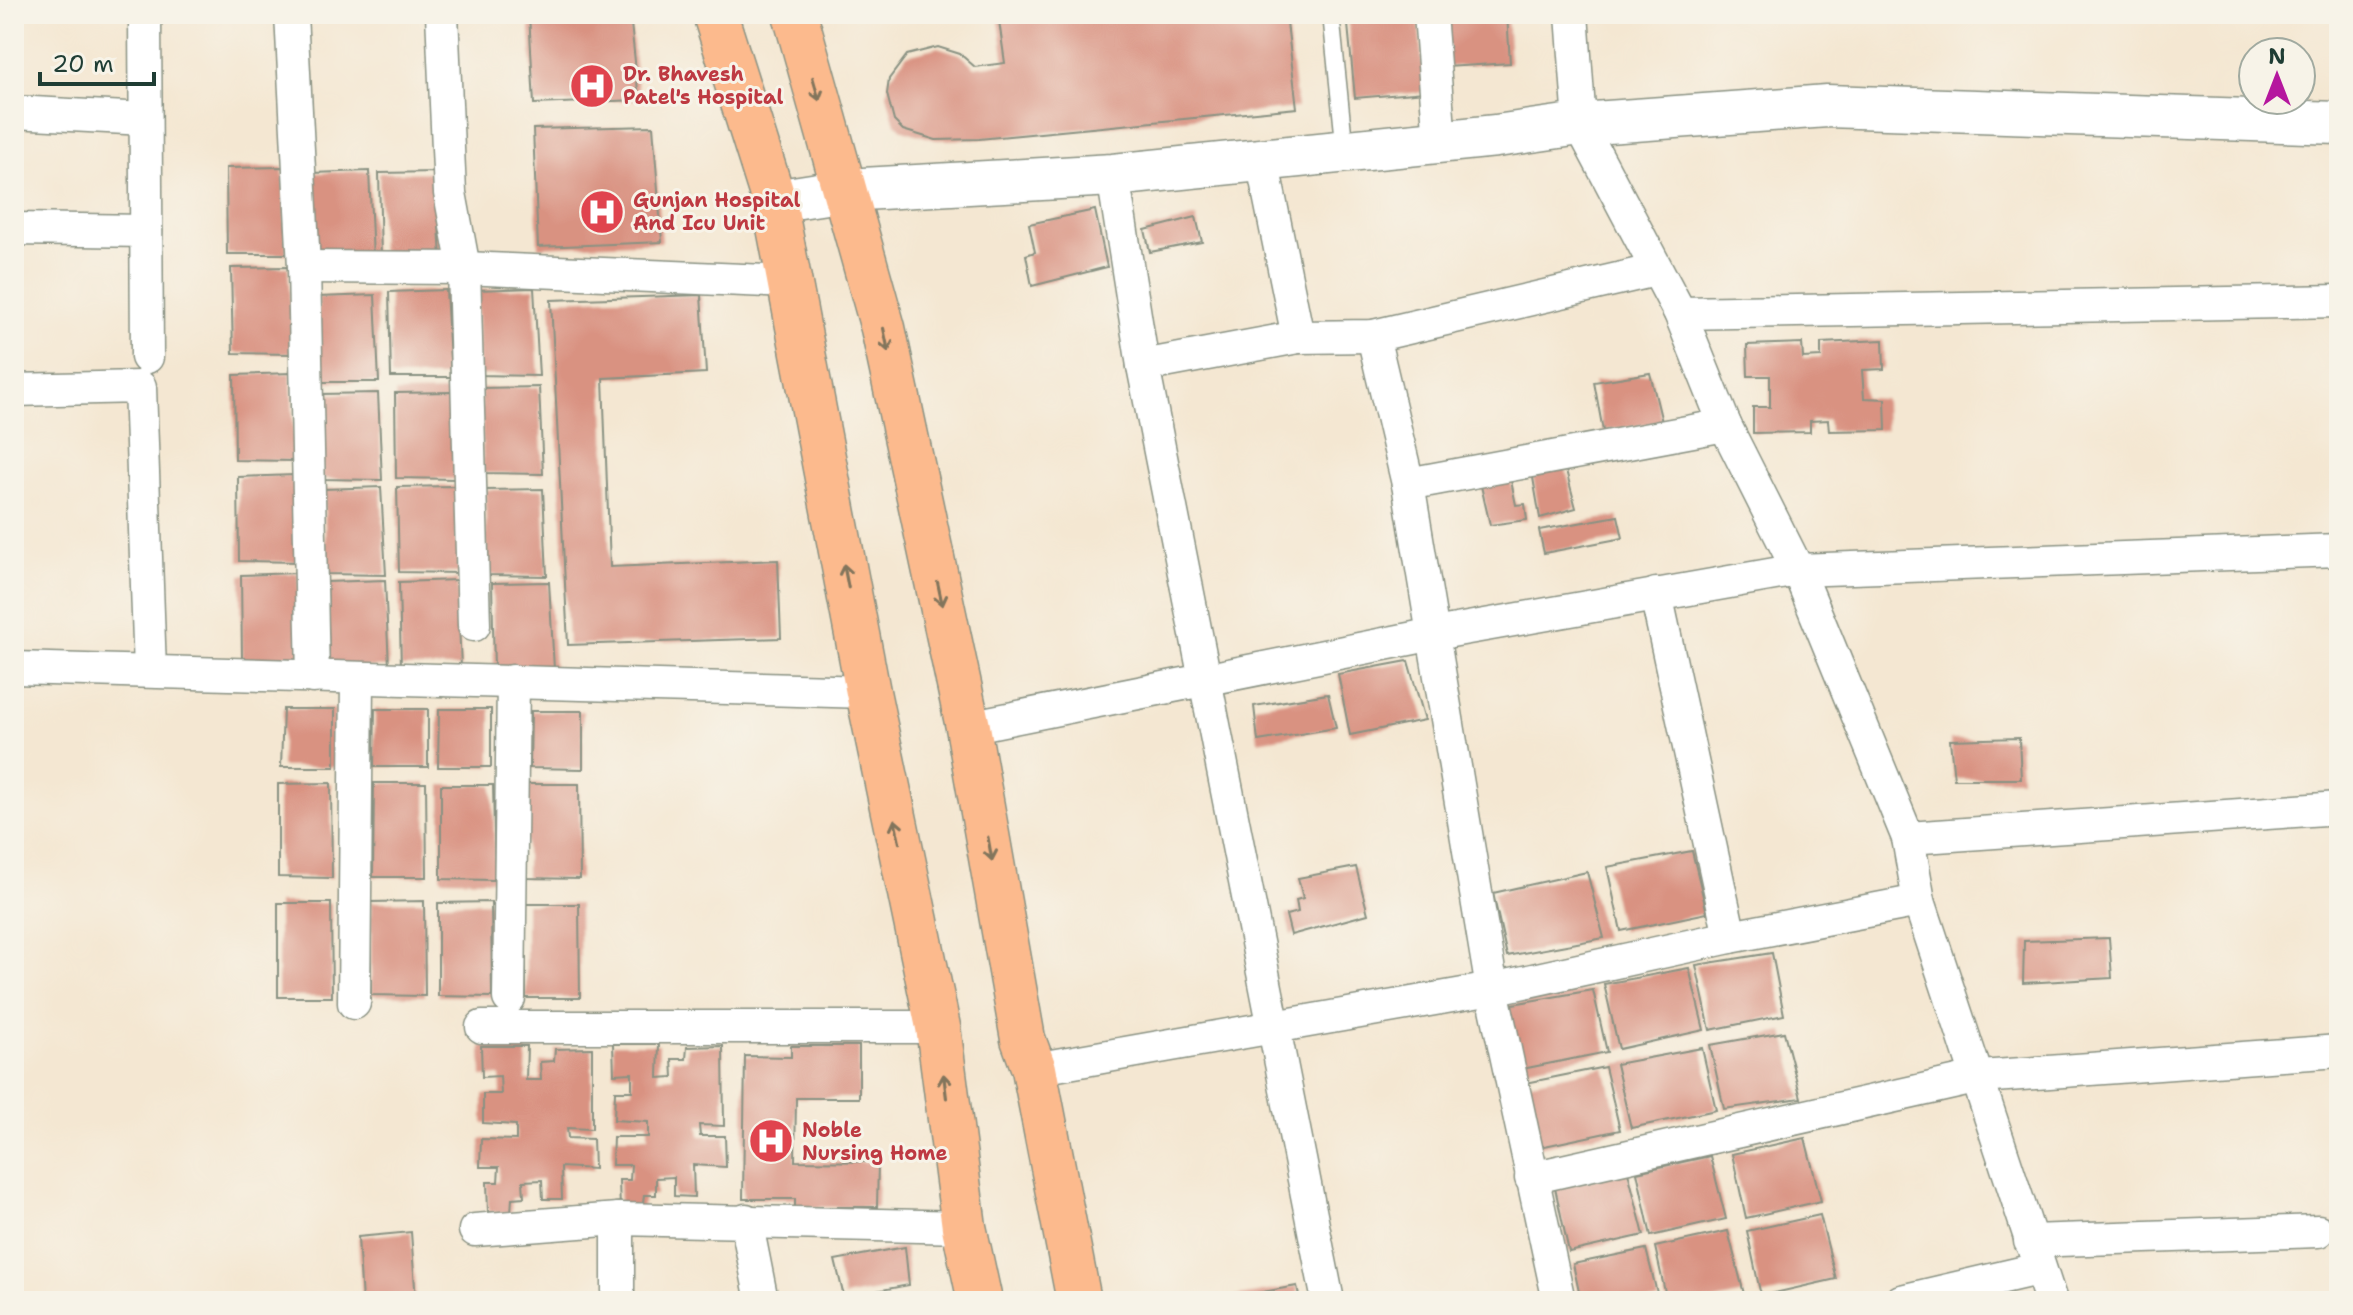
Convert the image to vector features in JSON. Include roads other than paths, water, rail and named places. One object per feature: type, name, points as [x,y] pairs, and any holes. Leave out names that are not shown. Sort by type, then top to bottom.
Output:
[{"type":"highway","points":[[715,14],[774,201],[868,692],[938,1027],[964,1227],[980,1301]]},
{"type":"highway","points":[[795,14],[883,328],[968,727],[1023,1039],[1034,1069],[1079,1301]]},
{"type":"street","points":[[145,14],[147,357]]},
{"type":"street","points":[[291,14],[304,267],[313,677]]},
{"type":"street","points":[[442,14],[450,193],[464,268],[474,625]]},
{"type":"street","points":[[1430,14],[1440,142]]},
{"type":"street","points":[[1572,14],[1580,124],[1680,313],[1725,425],[1798,570],[1908,838],[1919,901],[1980,1077],[2051,1301]]},
{"type":"street","points":[[774,201],[845,190],[1113,175],[1440,142],[1580,124],[1827,106],[2339,123]]},
{"type":"street","points":[[14,112],[145,119]]},
{"type":"street","points":[[1262,160],[1298,337]]},
{"type":"street","points":[[1113,175],[1143,366],[1328,1301]]},
{"type":"street","points":[[14,229],[146,231]]},
{"type":"street","points":[[304,267],[464,268],[790,282]]},
{"type":"street","points":[[1143,366],[1298,337],[1373,336],[1656,270]]},
{"type":"street","points":[[1680,313],[2339,301]]},
{"type":"street","points":[[1373,336],[1408,484],[1492,989],[1559,1301]]},
{"type":"street","points":[[14,390],[140,387],[150,671]]},
{"type":"street","points":[[1408,484],[1725,425]]},
{"type":"street","points":[[968,727],[1434,634],[1798,570],[2339,550]]},
{"type":"street","points":[[1656,594],[1730,937]]},
{"type":"street","points":[[14,668],[868,692]]},
{"type":"street","points":[[354,1003],[357,679]]},
{"type":"street","points":[[509,998],[513,681]]},
{"type":"street","points":[[1908,838],[2339,808]]},
{"type":"street","points":[[1034,1069],[1492,989],[1730,937],[1919,901]]},
{"type":"street","points":[[482,1027],[938,1027]]},
{"type":"street","points":[[1531,1178],[1980,1077],[2339,1051]]},
{"type":"street","points":[[475,1230],[618,1219],[964,1227]]},
{"type":"street","points":[[618,1219],[618,1301]]},
{"type":"street","points":[[746,1220],[762,1301]]},
{"type":"street","points":[[1913,1300],[2034,1255],[2318,1231]]},
{"type":"lane","points":[[1331,14],[1345,152]]},
{"type":"place","name":"Dr. Bhavesh Patel's Hospital","points":[[592,86]]},
{"type":"place","name":"Gunjan Hospital And Icu Unit","points":[[602,212]]},
{"type":"place","name":"Noble Nursing Home","points":[[771,1141]]}]
